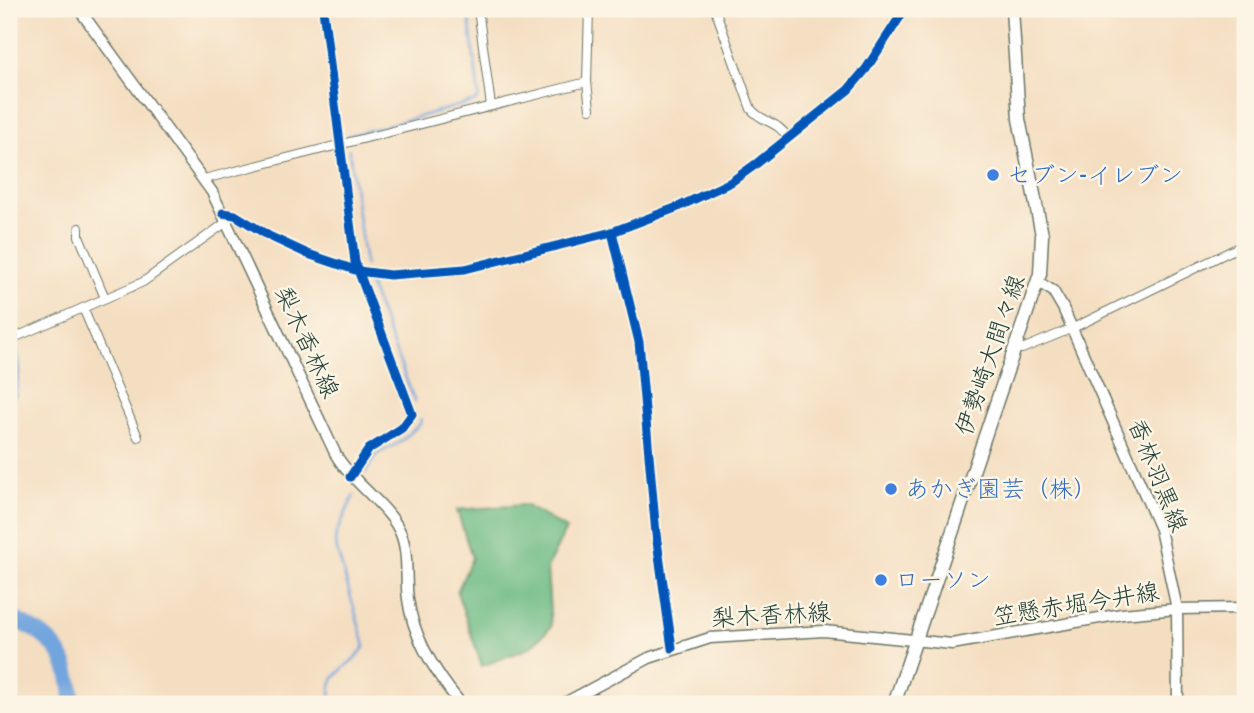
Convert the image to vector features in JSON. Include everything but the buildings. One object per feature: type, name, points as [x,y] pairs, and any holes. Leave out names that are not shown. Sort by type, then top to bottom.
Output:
[{"type":"main road","name":"梨木香林線","points":[[79,9],[204,179],[225,217],[328,439],[350,477],[398,528],[404,544],[413,625],[423,647],[461,704]]},
{"type":"main road","name":"伊勢崎大間々線","points":[[894,704],[1038,282],[1042,234],[1019,119],[1012,9]]},
{"type":"main road","name":"香林羽黒線","points":[[1038,282],[1048,287],[1058,299],[1073,328],[1160,529],[1177,609],[1178,704]]},
{"type":"main road","name":"笠懸赤堀今井線","points":[[913,642],[968,643],[1092,619],[1177,609],[1245,608]]},
{"type":"main road","name":"梨木香林線","points":[[563,704],[672,648],[710,638],[838,631],[913,642]]},
{"type":"street","points":[[323,9],[358,271],[412,417],[369,449],[350,477]]},
{"type":"street","points":[[478,9],[491,106]]},
{"type":"street","points":[[589,9],[587,82],[590,109]]},
{"type":"street","points":[[715,9],[751,109],[761,118],[780,125],[788,138]]},
{"type":"street","points":[[12,338],[142,282],[225,217],[235,215],[269,236],[308,254],[358,271],[405,275],[465,268],[612,232],[678,207],[731,181],[788,138],[858,79],[905,9]]},
{"type":"street","points":[[204,179],[587,82]]},
{"type":"street","points":[[79,228],[79,236],[105,298]]},
{"type":"street","points":[[612,232],[639,342],[653,508],[672,648]]},
{"type":"street","points":[[1014,348],[1020,349],[1073,328],[1245,244]]},
{"type":"street","points":[[83,307],[138,437]]},
{"type":"green space","points":[[525,505],[566,529],[547,568],[551,627],[529,648],[482,666],[457,592],[472,558],[457,510]]},
{"type":"waterway","points":[[348,136],[476,101],[479,97],[468,9]]},
{"type":"waterway","points":[[349,149],[365,265]]},
{"type":"waterway","points":[[368,281],[415,402]]},
{"type":"waterway","points":[[9,340],[13,368],[9,393]]},
{"type":"waterway","points":[[365,473],[377,454],[399,443],[420,424],[421,419]]},
{"type":"waterway","points":[[331,704],[330,692],[335,677],[365,646],[335,543],[336,534],[354,495]]},
{"type":"waterway","points":[[9,617],[37,631],[56,649],[68,672],[72,704]]},
{"type":"cycle path","points":[[323,9],[355,262],[412,414],[402,428],[369,449],[350,477]]},
{"type":"cycle path","points":[[223,213],[235,215],[269,236],[308,254],[358,271],[390,275],[465,269],[612,232],[678,207],[731,182],[756,164],[848,90],[866,69],[905,9]]},
{"type":"cycle path","points":[[612,232],[639,342],[656,534],[672,648]]},
{"type":"place","name":"セブン-イレブン","points":[[993,175]]},
{"type":"place","name":"あかぎ園芸（株）","points":[[891,489]]},
{"type":"place","name":"ローソン","points":[[881,580]]}]
